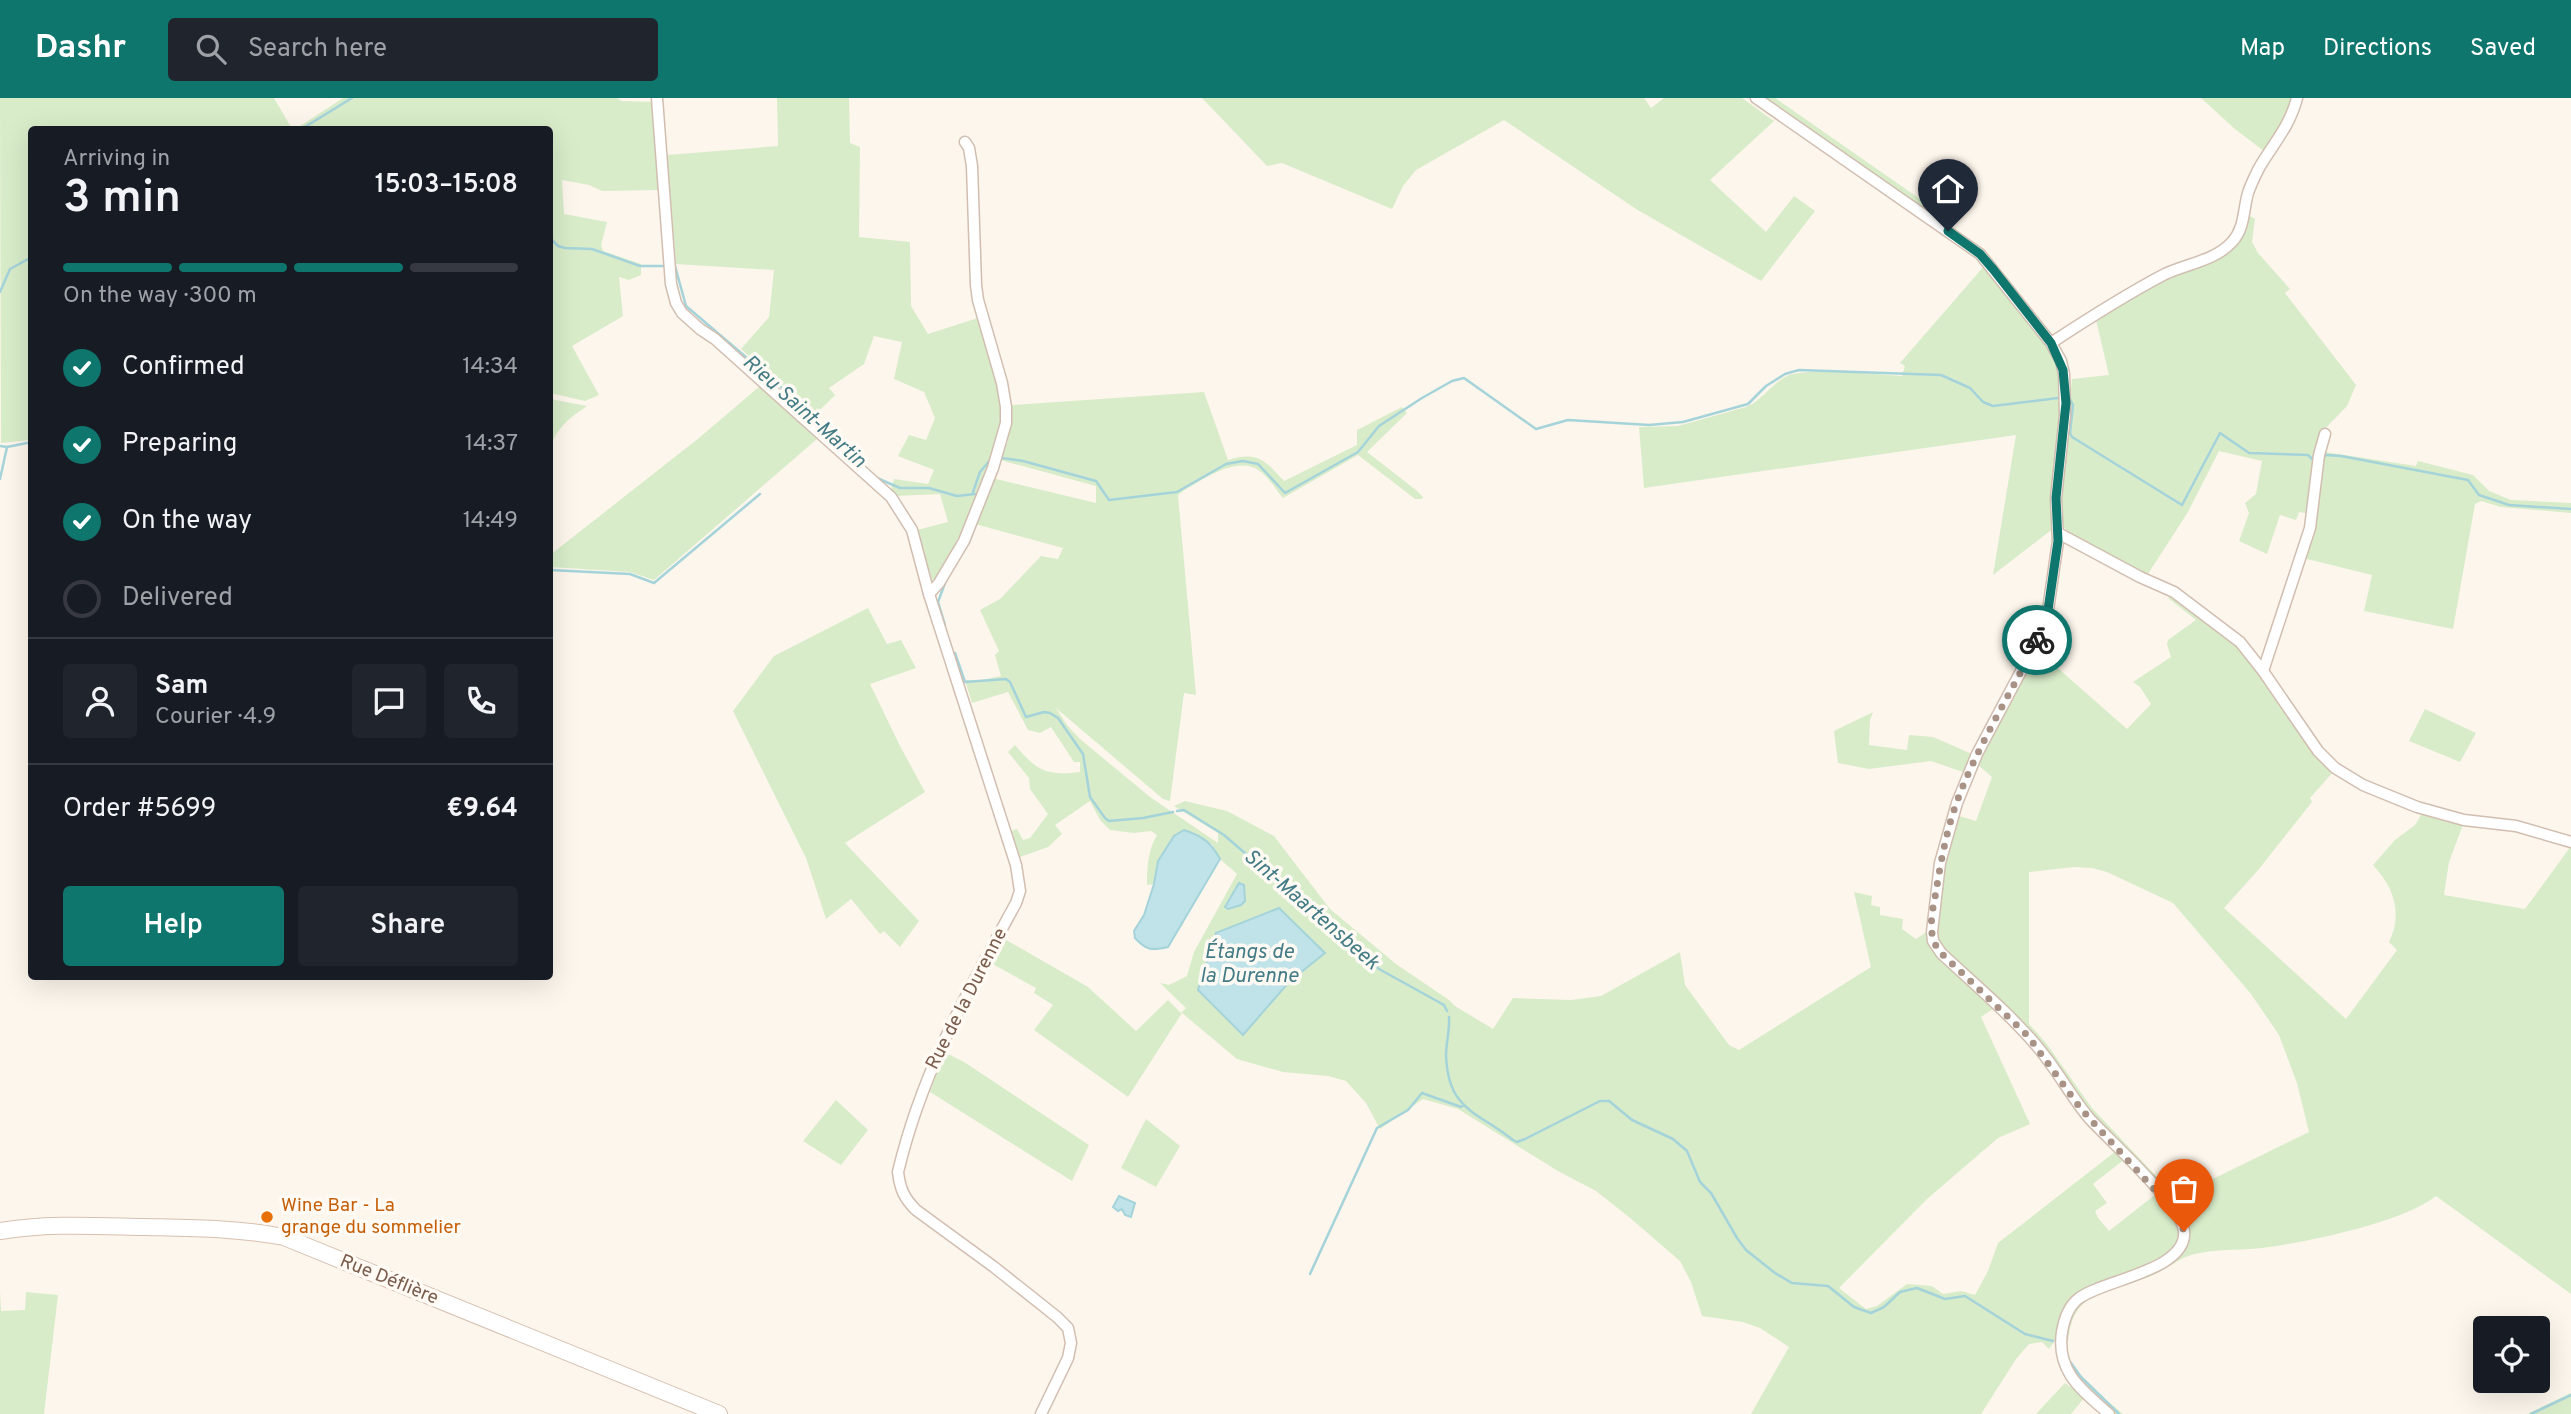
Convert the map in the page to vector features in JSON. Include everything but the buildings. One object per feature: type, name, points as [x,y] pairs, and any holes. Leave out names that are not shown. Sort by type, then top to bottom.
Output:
[{"type":"street","name":"Rue de la Durenne","points":[[657,98],[670,268],[676,303],[683,314],[891,497],[912,530],[929,594],[1016,865],[1020,891],[1016,904],[954,1017],[927,1076],[898,1172],[905,1199],[916,1210],[1068,1328],[1071,1343],[1068,1358],[1041,1414]]},
{"type":"street","points":[[1756,98],[1980,254],[2051,343],[2061,361],[2066,394],[2056,498],[2059,533],[2048,610],[2042,630],[1978,754],[1953,814],[1940,863],[1931,932],[1941,953],[2028,1036],[2081,1109],[2164,1198],[2182,1225],[2183,1241],[2169,1258],[2075,1301],[2064,1323],[2061,1350],[2068,1373],[2084,1392],[2109,1414]]},
{"type":"street","points":[[2051,343],[2114,301],[2175,270],[2222,251],[2234,241],[2242,226],[2253,182],[2281,137],[2297,98]]},
{"type":"street","points":[[929,594],[964,541],[993,468],[1003,435],[1006,407],[1002,383],[978,300],[972,166],[965,142]]},
{"type":"street","points":[[2263,671],[2310,528],[2319,455],[2325,434]]},
{"type":"street","points":[[2059,533],[2140,577],[2174,592],[2247,649],[2327,761],[2363,785],[2433,812],[2464,820],[2516,827],[2571,842]]},
{"type":"street","points":[[2247,649],[2273,644]]},
{"type":"street","name":"Rue Déflière","points":[[0,1231],[72,1225],[239,1229],[284,1237],[719,1414]]},
{"type":"green space","points":[[0,98],[274,98],[290,126],[28,126],[28,440],[1,443]]},
{"type":"green space","points":[[343,98],[617,98],[622,101],[651,102],[651,98],[654,98],[661,190],[602,191],[589,185],[562,180],[564,214],[607,222],[601,245],[603,251],[641,264],[641,275],[629,280],[619,277],[623,316],[572,346],[599,395],[585,401],[553,394],[553,126],[300,126]]},
{"type":"green space","points":[[777,98],[849,98],[850,143],[860,147],[859,237],[910,242],[911,306],[928,334],[978,318],[1003,406],[996,455],[949,558],[935,581],[932,579],[917,530],[948,522],[940,494],[896,496],[891,490],[894,479],[928,484],[934,470],[898,456],[909,435],[926,440],[935,418],[924,392],[894,379],[902,342],[874,336],[864,364],[829,388],[835,395],[815,415],[741,349],[769,317],[774,270],[676,264],[667,155],[778,146]]},
{"type":"green space","points":[[1202,98],[1644,98],[1651,108],[1664,98],[1742,98],[1774,121],[1710,180],[1766,232],[1794,196],[1815,211],[1761,281],[1636,209],[1504,120],[1416,170],[1403,186],[1392,209],[1282,163],[1267,166]]},
{"type":"green space","points":[[1764,98],[1775,98],[1953,222],[1950,226]]},
{"type":"green space","points":[[2201,98],[2293,98],[2287,117],[2265,152]]},
{"type":"green space","points":[[2250,216],[2255,219],[2252,242],[2258,253],[2290,289],[2285,293],[2356,385],[2347,406],[2319,435],[2311,514],[2299,512],[2296,520],[2280,515],[2267,554],[2239,541],[2249,513],[2245,503],[2256,494],[2262,461],[2219,451],[2188,512],[2146,577],[2070,534],[2062,525],[2059,506],[2072,379],[2109,375],[2096,320],[2117,304],[2186,267],[2235,245]]},
{"type":"green space","points":[[1985,265],[2053,353],[2062,387],[2055,532],[2050,531],[1993,575],[2016,435],[1644,488],[1639,427],[1678,426],[1746,407],[1780,380],[1795,374],[1824,372],[1902,376],[1905,366],[1900,363]]},
{"type":"green space","points":[[760,386],[817,439],[654,580],[630,572],[553,567],[553,553],[699,438]]},
{"type":"green space","points":[[1204,392],[1228,460],[1238,457],[1260,459],[1284,481],[1357,445],[1357,430],[1402,407],[1407,413],[1367,452],[1416,490],[1422,499],[1415,499],[1358,455],[1283,498],[1261,472],[1242,465],[1210,475],[1178,495],[1196,695],[1184,693],[1170,801],[1163,799],[1056,708],[1080,739],[1150,797],[1218,843],[1218,833],[1174,806],[1185,801],[1227,811],[1274,836],[1330,909],[1396,964],[1493,1029],[1513,998],[1571,1000],[1601,996],[1680,952],[1685,985],[1729,1045],[1739,1050],[1871,967],[1854,892],[1872,896],[1871,905],[1880,907],[1880,915],[1903,919],[1902,929],[1916,939],[1928,931],[1996,1007],[1981,1017],[2030,1124],[1998,1138],[1927,1199],[1839,1288],[1866,1309],[1877,1306],[1907,1284],[1932,1286],[1943,1294],[1961,1291],[1975,1295],[1988,1271],[1998,1243],[2116,1151],[2125,1159],[2093,1184],[2107,1203],[2095,1211],[2098,1218],[2109,1231],[2156,1194],[2179,1225],[2178,1244],[2163,1259],[2081,1293],[2049,1349],[2042,1342],[2029,1344],[2016,1359],[1981,1414],[1751,1414],[1789,1347],[1760,1328],[1743,1322],[1702,1316],[1691,1282],[1680,1261],[1629,1217],[1596,1191],[1558,1171],[1458,1109],[1423,1099],[1380,1129],[1366,1103],[1346,1081],[1328,1076],[1283,1072],[1237,1059],[1182,1013],[1128,1097],[1034,1030],[1053,1005],[1034,993],[1036,988],[991,963],[982,977],[980,976],[1001,937],[1088,987],[1136,1031],[1168,1000],[1181,1013],[1186,1008],[1160,983],[1169,985],[1187,976],[1194,952],[1237,874],[1220,859],[1212,844],[1158,861],[1154,884],[1147,885],[1149,859],[1157,835],[1151,831],[1134,833],[1110,830],[1100,820],[1090,801],[1055,825],[1062,834],[1048,847],[1020,857],[1011,831],[1017,829],[1023,840],[1030,838],[1048,814],[1030,789],[1029,778],[1008,752],[1015,745],[1036,766],[1050,772],[1080,772],[1080,762],[1074,762],[1051,727],[1040,733],[1028,730],[1008,692],[972,703],[965,680],[1001,676],[995,655],[999,651],[980,610],[1000,599],[1041,556],[1058,559],[1063,548],[975,524],[992,478],[1096,503],[1096,486],[1000,460],[1008,441],[1012,405]],"holes":[[[1324,953],[1289,982],[1243,1034],[1199,990]]]},
{"type":"green space","points":[[553,400],[587,406],[565,423],[553,441]]},
{"type":"green space","points":[[2325,452],[2416,466],[2418,461],[2473,475],[2489,491],[2511,500],[2571,503],[2571,513],[2501,507],[2481,501],[2475,504],[2453,629],[2364,611],[2372,575],[2303,558],[2315,528]]},
{"type":"green space","points":[[2172,594],[2235,640],[2334,771],[2310,798],[2312,802],[2259,869],[2224,908],[2346,1019],[2397,950],[2389,942],[2395,921],[2394,901],[2386,882],[2373,865],[2395,840],[2415,825],[2423,812],[2464,822],[2449,862],[2444,895],[2525,909],[2571,846],[2571,1294],[2436,1196],[2402,1214],[2332,1235],[2269,1247],[2195,1254],[2153,1275],[2100,1293],[2089,1299],[2073,1319],[2068,1343],[2069,1356],[2085,1380],[2123,1414],[2114,1414],[2077,1379],[2064,1353],[2068,1319],[2085,1297],[2159,1268],[2188,1233],[2075,1095],[1950,958],[1936,937],[1939,884],[1956,815],[1976,821],[1992,777],[1977,764],[2036,649],[2127,729],[2151,704],[2140,687],[2133,682],[2171,657],[2168,640],[2196,620],[2168,598]],"holes":[[[2074,867],[2107,872],[2173,903],[2251,994],[2279,1035],[2297,1083],[2309,1132],[2176,1197],[2092,1108],[2046,1043],[2029,1024],[2029,872]]]},
{"type":"green space","points":[[868,608],[887,644],[901,640],[916,668],[870,684],[925,792],[845,843],[919,921],[900,947],[884,931],[880,934],[851,899],[826,919],[806,858],[733,711],[774,656]]},
{"type":"green space","points":[[2425,709],[2476,733],[2460,762],[2409,741]]},
{"type":"green space","points":[[1873,712],[1869,745],[1907,750],[1909,735],[1933,737],[1972,754],[1963,772],[1931,761],[1869,769],[1838,763],[1834,731]]},
{"type":"green space","points":[[944,1052],[964,1062],[1089,1145],[1072,1181],[930,1092]]},
{"type":"green space","points":[[836,1100],[868,1130],[841,1165],[803,1141]]},
{"type":"green space","points":[[1146,1119],[1180,1146],[1156,1187],[1121,1168]]},
{"type":"green space","points":[[0,1291],[1,1311],[25,1310],[26,1292],[58,1295],[44,1414],[0,1414]]},
{"type":"green space","points":[[2065,1383],[2085,1397],[2071,1414],[2036,1414]]},
{"type":"green space","points":[[2571,1393],[2571,1414],[2527,1414]]},
{"type":"water","name":"Étangs de la Durenne","points":[[1184,830],[1205,840],[1220,859],[1168,947],[1149,948],[1135,938],[1134,931],[1144,915],[1158,861],[1174,836]]},
{"type":"water","points":[[1239,883],[1244,885],[1245,901],[1228,909],[1225,907]]},
{"type":"water","name":"Étangs de la Durenne","points":[[1279,908],[1325,953],[1289,982],[1243,1035],[1198,990],[1216,933]]},
{"type":"water","points":[[1119,1196],[1135,1203],[1131,1217],[1125,1215],[1122,1209],[1118,1211],[1113,1207]]},
{"type":"waterway","name":"Sint-Maartensbeek","points":[[306,126],[352,98]]},
{"type":"waterway","name":"Rieu Saint-Martin","points":[[553,241],[558,246],[592,249],[640,266],[665,266]]},
{"type":"waterway","points":[[0,292],[10,269],[28,259]]},
{"type":"waterway","name":"Rieu Saint-Martin","points":[[675,266],[686,306],[781,387],[839,443]]},
{"type":"waterway","points":[[1002,458],[1096,481],[1109,500],[1177,492],[1226,464],[1243,461],[1258,464],[1285,493],[1358,452],[1379,426],[1422,398],[1452,381],[1464,378],[1536,429],[1568,420],[1649,425],[1683,422],[1748,404],[1766,386],[1785,374],[1799,370],[1941,375],[1970,388],[1983,402],[1993,406],[2058,398]]},
{"type":"waterway","points":[[2070,399],[2073,405],[2070,433],[2072,437],[2182,505],[2220,433],[2249,453],[2308,455],[2313,460]]},
{"type":"waterway","points":[[7,447],[28,443]]},
{"type":"waterway","points":[[0,446],[7,447],[0,479]]},
{"type":"waterway","points":[[2321,459],[2326,455],[2341,456],[2468,480],[2479,495],[2509,505],[2571,509]]},
{"type":"waterway","points":[[973,492],[980,472],[991,459]]},
{"type":"waterway","name":"Rieu Saint-Martin","points":[[877,478],[900,488],[929,488],[957,496],[975,494]]},
{"type":"waterway","points":[[553,570],[630,574],[654,583],[760,494]]},
{"type":"waterway","name":"Rieu Saint-Martin","points":[[945,583],[938,602],[945,625]]},
{"type":"waterway","points":[[955,653],[965,682],[1006,679],[1010,682],[1026,717],[1044,712],[1058,718],[1083,754],[1090,797],[1109,821],[1173,812]]},
{"type":"waterway","name":"Sint-Maartensbeek","points":[[1177,811],[1184,810],[1224,835],[1379,969],[1444,1005],[1447,1011]]},
{"type":"waterway","points":[[1449,1017],[1446,1055],[1452,1088],[1467,1108],[1513,1140],[1517,1142],[1525,1139],[1600,1101],[1609,1101],[1632,1120],[1673,1139],[1687,1151],[1700,1182],[1711,1193],[1746,1250],[1792,1283],[1828,1286],[1854,1307],[1871,1313],[1884,1307],[1900,1292],[1917,1288],[1945,1299],[1965,1296],[2025,1334],[2053,1341]]},
{"type":"waterway","points":[[1310,1274],[1377,1128],[1408,1110],[1422,1093],[1461,1107],[1464,1105]]},
{"type":"waterway","points":[[2071,1363],[2081,1377],[2119,1414]]},
{"type":"waterway","points":[[2531,1414],[2571,1395]]},
{"type":"way so far","points":[[2037,640],[1978,754],[1953,814],[1940,863],[1932,916],[1932,936],[1941,953],[2039,1048],[2081,1109],[2176,1213],[2184,1231]]},
{"type":"place","name":"Wine Bar - La grange du sommelier","points":[[267,1217]]},
{"type":"route","points":[[1948,231],[1980,254],[2019,300],[2051,343],[2063,370],[2066,403],[2056,498],[2059,533],[2048,610],[2037,640]]}]
